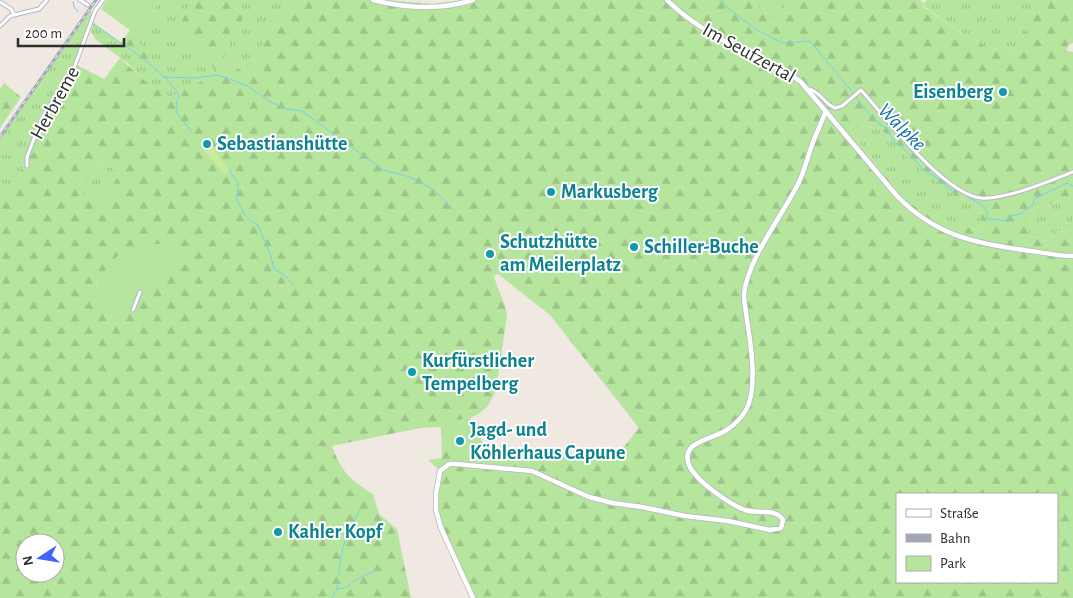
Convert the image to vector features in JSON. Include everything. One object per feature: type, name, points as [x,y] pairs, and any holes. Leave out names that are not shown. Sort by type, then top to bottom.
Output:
[{"type":"street","points":[[0,26],[10,16],[37,10],[48,0]]},
{"type":"street","points":[[80,0],[88,5]]},
{"type":"street","name":"Herbreme","points":[[27,166],[27,157],[42,118],[77,62],[94,10],[103,0]]},
{"type":"street","points":[[373,0],[394,4],[427,6],[452,5],[473,0]]},
{"type":"street","name":"Im Seufzertal","points":[[667,0],[713,35],[791,74],[809,89],[896,196],[910,209],[934,226],[956,236],[986,244],[1073,256]]},
{"type":"street","points":[[0,2],[11,9],[14,14]]},
{"type":"street","points":[[809,89],[818,93],[835,108],[842,106],[861,90],[938,174],[962,192],[981,198],[1002,195],[1073,172]]},
{"type":"street","points":[[473,598],[441,528],[436,510],[439,474],[449,464],[532,471],[589,497],[613,503],[770,530],[781,528],[783,520],[778,514],[743,509],[712,490],[693,473],[688,462],[688,456],[689,449],[694,444],[733,426],[744,414],[749,404],[752,390],[752,368],[749,330],[744,302],[746,283],[753,262],[799,181],[826,111]]},
{"type":"street","points":[[133,310],[140,292]]},
{"type":"green space","points":[[107,0],[160,0],[138,36],[101,9]]},
{"type":"green space","points":[[160,0],[193,0],[177,30],[212,65],[217,74],[170,97],[144,80],[126,62],[96,40],[91,32],[93,22],[121,43],[119,45],[152,65],[145,49],[135,40]]},
{"type":"green space","points":[[193,0],[227,0],[244,15],[237,34],[233,32],[230,34],[227,41],[230,43],[223,59],[248,75],[278,18],[286,12],[285,0],[387,0],[433,4],[465,0],[752,0],[774,20],[786,6],[784,0],[920,0],[924,4],[922,6],[970,39],[1011,56],[1040,5],[1028,0],[1073,0],[1073,43],[1068,45],[1067,51],[1073,52],[1073,197],[1033,209],[1028,236],[1051,242],[1054,231],[1073,232],[1073,598],[471,598],[435,515],[434,495],[438,469],[428,460],[442,458],[441,427],[420,428],[332,446],[347,474],[373,494],[379,514],[397,529],[411,598],[0,598],[0,200],[11,198],[16,181],[25,167],[46,113],[70,79],[77,65],[104,79],[120,58],[144,80],[170,97],[216,74],[212,65],[177,30]],"holes":[[[863,125],[889,135],[907,157],[938,183],[956,196],[979,206],[983,224],[980,230],[955,224],[925,212],[905,201],[852,133]],[[100,160],[120,174],[100,204],[80,191]],[[171,242],[178,267],[151,280],[144,286],[134,312],[109,320],[114,307],[96,302],[100,298],[96,285],[122,255],[144,246]],[[498,274],[550,315],[639,428],[616,457],[516,452],[492,458],[487,450],[443,450],[443,423],[470,418],[478,414],[487,407],[496,391],[507,314],[494,276]]]},
{"type":"green space","points":[[227,0],[285,0],[286,12],[278,18],[248,75],[223,59],[230,43],[227,41],[230,34],[244,15]]},
{"type":"green space","points":[[752,0],[784,0],[786,6],[774,20]]},
{"type":"green space","points":[[927,0],[1028,0],[1041,5],[1011,56],[970,39],[922,5]]},
{"type":"green space","points":[[91,10],[92,15],[87,25],[83,44],[71,71],[41,114],[25,158],[25,167],[18,177],[11,198],[0,200],[0,136]]},
{"type":"green space","points":[[130,30],[138,36],[136,40],[145,49],[153,65],[146,67],[119,45]]},
{"type":"green space","points":[[4,83],[21,97],[0,128],[0,89]]},
{"type":"green space","points":[[863,125],[889,135],[907,157],[956,196],[979,206],[983,224],[980,230],[955,224],[925,212],[905,201],[852,133]]},
{"type":"green space","points":[[211,145],[229,171],[224,174],[204,150]]},
{"type":"green space","points":[[100,160],[121,174],[100,205],[80,191]]},
{"type":"green space","points":[[1073,197],[1073,232],[1054,231],[1051,242],[1028,236],[1033,209]]},
{"type":"green space","points":[[171,242],[182,257],[178,267],[151,280],[144,286],[134,312],[110,324],[109,320],[114,308],[98,305],[96,302],[100,297],[96,287],[106,273],[105,270],[118,255],[144,246]]},
{"type":"green space","points":[[470,418],[487,450],[443,450],[443,423]]},
{"type":"waterway","name":"Walpke","points":[[721,0],[729,9],[757,30],[783,43],[810,41],[854,94]]},
{"type":"waterway","points":[[73,2],[78,12]]},
{"type":"waterway","points":[[93,24],[153,66],[173,86],[179,96],[178,99]]},
{"type":"waterway","points":[[163,77],[194,78],[218,75],[248,86],[272,103],[287,109],[302,111],[383,170],[410,177],[434,190],[454,210]]},
{"type":"waterway","name":"Walpke","points":[[856,97],[872,118],[886,128],[895,143],[901,146],[923,169],[951,190],[960,192],[980,204],[987,210],[987,218],[989,219],[1009,221],[1011,216],[1020,214],[1034,204],[1034,199],[1067,183],[1073,186]]},
{"type":"waterway","points":[[177,101],[177,113],[192,132]]},
{"type":"waterway","points":[[230,171],[238,182],[237,200],[244,214],[258,225],[271,256],[274,269],[293,284]]},
{"type":"waterway","points":[[339,575],[345,541],[360,510]]},
{"type":"waterway","points":[[337,589],[347,587],[376,569]]},
{"type":"waterway","points":[[332,598],[337,589],[338,580]]},
{"type":"railway","points":[[0,137],[96,0]]},
{"type":"place","name":"Eisenberg","points":[[1003,92]]},
{"type":"place","name":"Sebastianshütte","points":[[207,144]]},
{"type":"place","name":"Markusberg","points":[[551,192]]},
{"type":"place","name":"Schiller-Buche","points":[[634,247]]},
{"type":"place","name":"Schutzhütte am Meilerplatz","points":[[490,254]]},
{"type":"place","name":"Kurfürstlicher Tempelberg","points":[[412,372]]},
{"type":"place","name":"Jagd- und Köhlerhaus Capune","points":[[460,441]]},
{"type":"place","name":"Kahler Kopf","points":[[278,532]]}]
